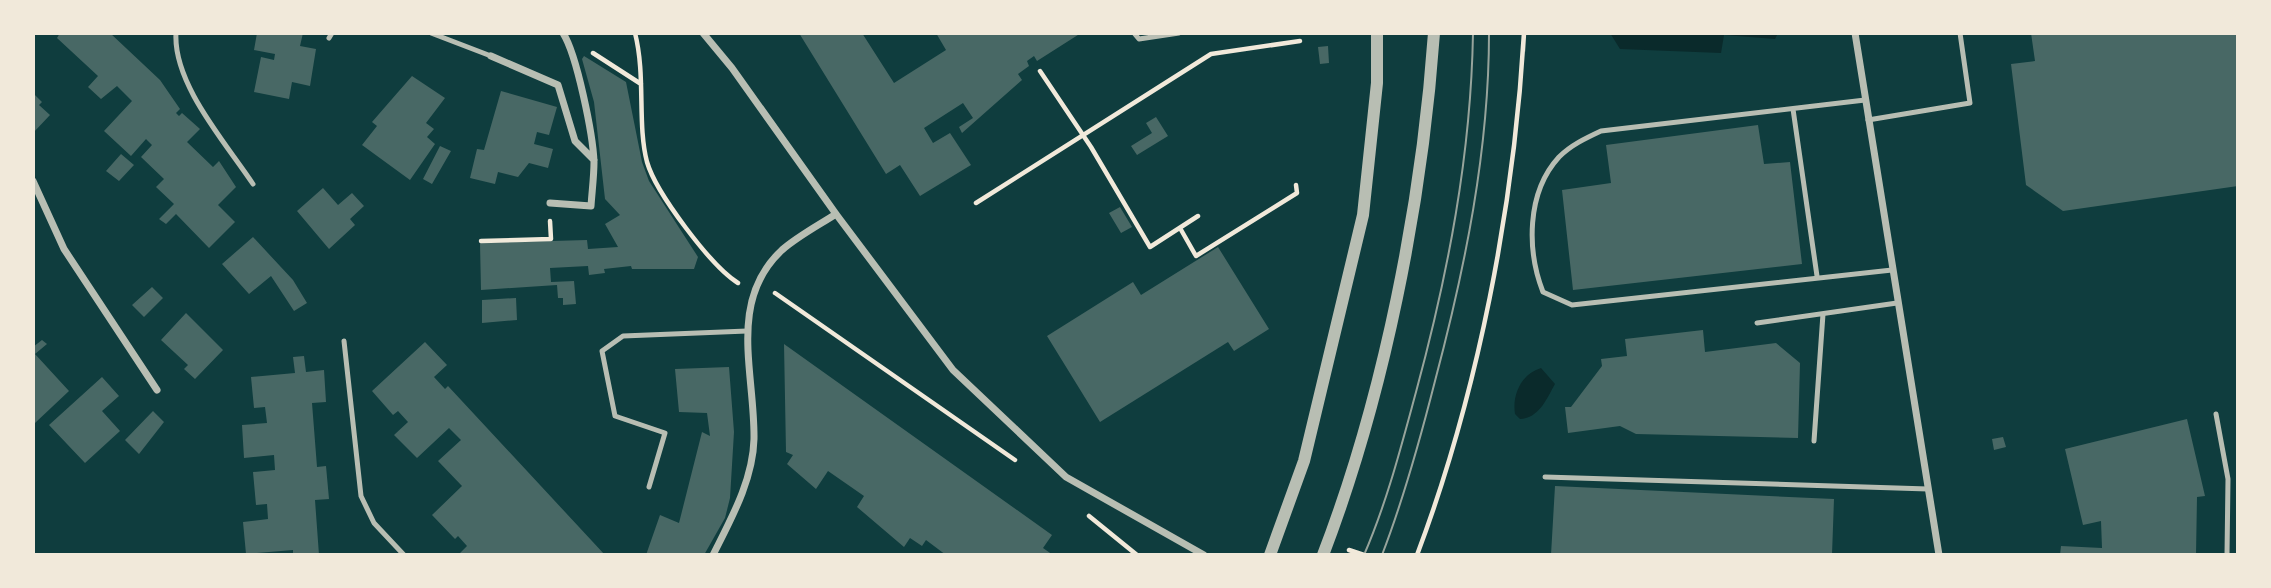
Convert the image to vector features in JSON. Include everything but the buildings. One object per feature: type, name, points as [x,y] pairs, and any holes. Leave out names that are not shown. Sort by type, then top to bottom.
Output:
[{"type":"street","points":[[550,203],[591,206],[594,161],[571,52],[563,33]]},
{"type":"street","points":[[703,33],[732,68],[836,214],[953,370],[1066,477],[1203,555]]},
{"type":"street","points":[[1270,555],[1304,461],[1363,215],[1377,83],[1377,33]]},
{"type":"street","points":[[1323,555],[1357,458],[1402,266],[1413,213],[1433,33]]},
{"type":"street","points":[[1855,33],[1939,555]]},
{"type":"street","points":[[491,56],[558,85],[575,141],[594,161]]},
{"type":"street","points":[[33,181],[64,249],[157,390]]},
{"type":"street","points":[[713,555],[741,499],[754,441],[747,331],[752,292],[765,270],[783,249],[836,214]]},
{"type":"lane","points":[[176,33],[177,58],[186,83],[253,184]]},
{"type":"lane","points":[[431,33],[491,56]]},
{"type":"lane","points":[[1134,33],[1139,39],[1179,33]]},
{"type":"lane","points":[[1868,120],[1970,103],[1960,33]]},
{"type":"lane","points":[[1865,100],[1601,131],[1577,143],[1558,158],[1544,182],[1535,208],[1531,244],[1534,268],[1543,292],[1572,304],[1892,270]]},
{"type":"lane","points":[[1793,109],[1817,276]]},
{"type":"lane","points":[[1757,323],[1897,303]]},
{"type":"lane","points":[[1814,440],[1823,314]]},
{"type":"lane","points":[[649,487],[664,433],[615,416],[601,351],[623,336],[747,331]]},
{"type":"lane","points":[[344,341],[361,496],[374,523],[404,555]]},
{"type":"lane","points":[[2216,414],[2228,479],[2227,555]]},
{"type":"lane","points":[[1545,477],[1928,489]]},
{"type":"path","points":[[635,33],[642,62],[647,161],[654,180],[709,259],[752,292],[774,292],[1016,461]]},
{"type":"path","points":[[1417,555],[1443,477],[1488,302],[1518,113],[1524,33]]},
{"type":"path","points":[[976,202],[1211,54],[1300,41]]},
{"type":"path","points":[[588,50],[642,85]]},
{"type":"path","points":[[1040,71],[1083,135],[1150,247],[1198,216]]},
{"type":"path","points":[[1180,228],[1196,256],[1297,193],[1296,185]]},
{"type":"path","points":[[481,241],[551,239],[550,203]]},
{"type":"path","points":[[1082,512],[1138,555]]},
{"type":"water","points":[[1610,33],[1778,33],[1775,39],[1724,35],[1721,53],[1620,49]]},
{"type":"water","points":[[1541,368],[1555,384],[1537,412],[1520,419],[1515,414],[1514,407],[1519,386],[1528,375]]},
{"type":"tram line","points":[[1364,555],[1399,454],[1428,348],[1448,259],[1468,124],[1473,33]]},
{"type":"tram line","points":[[1382,555],[1423,425],[1465,252],[1485,121],[1489,33]]}]
